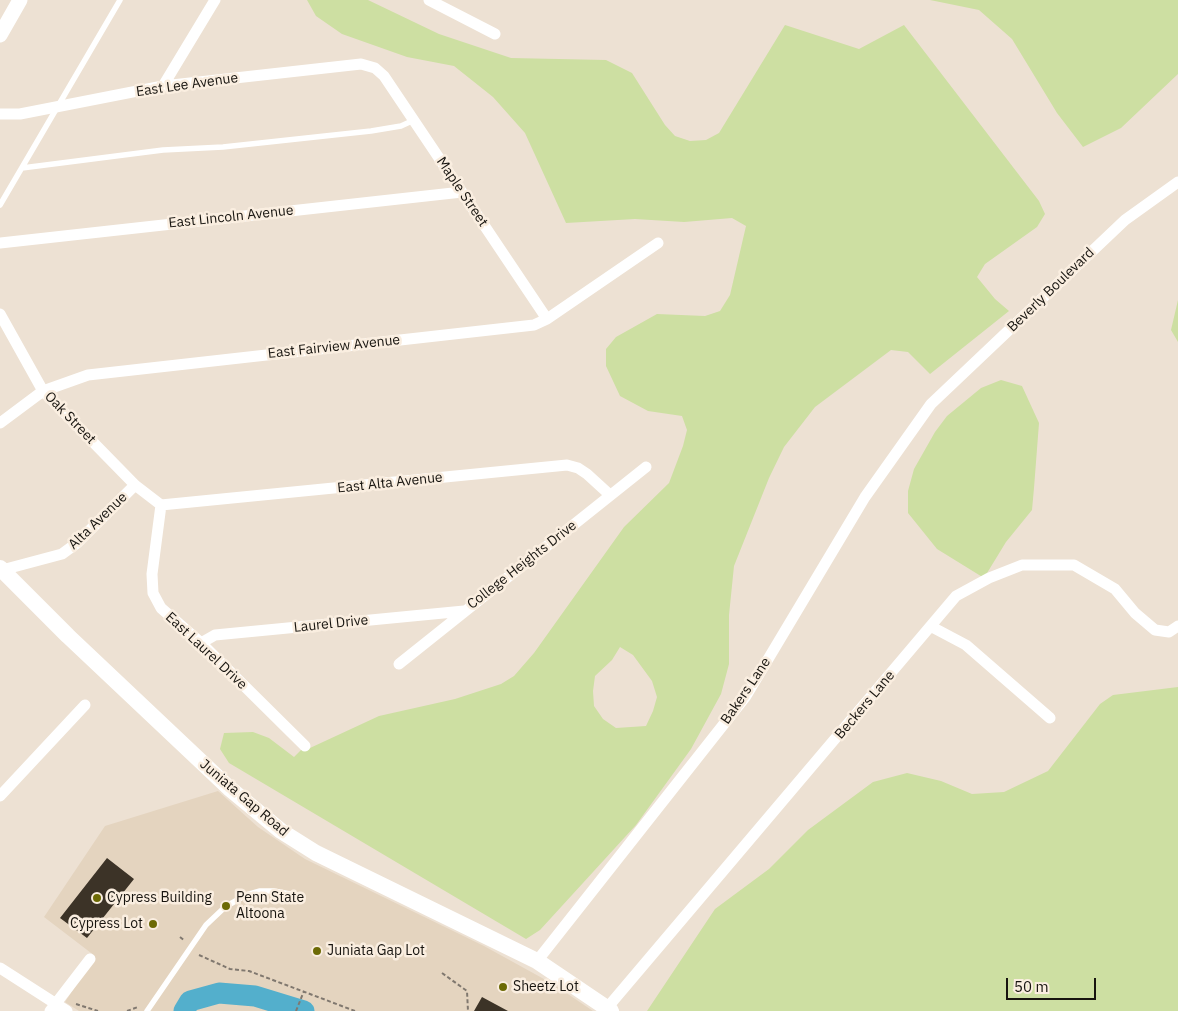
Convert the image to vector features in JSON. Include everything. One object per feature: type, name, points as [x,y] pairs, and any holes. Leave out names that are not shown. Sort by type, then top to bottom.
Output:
[{"type":"main road","name":"Juniata Gap Road","points":[[1,569],[68,636],[229,788],[281,831],[316,854],[537,961],[609,1010]]},
{"type":"street","points":[[0,33],[20,0]]},
{"type":"street","points":[[163,86],[215,0]]},
{"type":"street","points":[[429,0],[495,34]]},
{"type":"street","name":"East Lee Avenue","points":[[0,114],[20,114],[163,86],[361,64],[375,68]]},
{"type":"street","name":"Maple Street","points":[[375,68],[384,76],[547,319]]},
{"type":"street","name":"Beverly Boulevard","points":[[931,404],[1125,220],[1178,182]]},
{"type":"street","name":"East Lincoln Avenue","points":[[0,243],[462,192]]},
{"type":"street","name":"East Fairview Avenue","points":[[0,423],[43,391],[88,375],[112,370],[534,325],[547,319],[658,243]]},
{"type":"street","name":"Oak Street","points":[[0,314],[43,391],[135,485],[161,505]]},
{"type":"street","name":"Bakers Lane","points":[[537,961],[746,696],[865,497],[931,404]]},
{"type":"street","name":"East Alta Avenue","points":[[161,505],[567,465],[578,468],[587,474],[610,496]]},
{"type":"street","name":"College Heights Drive","points":[[399,664],[646,467]]},
{"type":"street","name":"Alta Avenue","points":[[1,569],[62,554],[77,543],[135,485]]},
{"type":"street","name":"East Laurel Drive","points":[[161,505],[152,574],[153,593],[161,608],[200,643],[305,746]]},
{"type":"street","name":"Beckers Lane","points":[[609,1010],[932,627],[956,596],[990,578],[1022,565],[1048,563],[1074,565],[1115,589],[1135,613],[1154,630],[1170,632],[1178,626]]},
{"type":"street","name":"Laurel Drive","points":[[200,643],[215,635],[464,611]]},
{"type":"street","points":[[932,627],[966,645],[1050,718]]},
{"type":"street","points":[[0,794],[85,705]]},
{"type":"street","points":[[52,1007],[90,959]]},
{"type":"street","points":[[0,968],[52,1007],[70,1007]]},
{"type":"lane","points":[[0,205],[120,0]]},
{"type":"lane","points":[[22,168],[163,150],[372,131],[401,126],[414,120]]},
{"type":"lane","points":[[147,1011],[206,925],[225,907],[246,895],[260,891],[290,894]]},
{"type":"path","points":[[129,896],[136,902]]},
{"type":"path","points":[[180,937],[185,941]]},
{"type":"path","points":[[199,955],[230,969],[249,971],[355,1011]]},
{"type":"path","points":[[442,973],[467,992],[468,1011]]},
{"type":"path","points":[[296,1011],[304,992]]},
{"type":"path","points":[[70,1007],[98,1011]]},
{"type":"path","points":[[127,1011],[138,1007]]},
{"type":"shaded area","name":"Penn State Altoona","points":[[218,791],[258,827],[305,859],[484,946],[553,984],[593,1011],[79,1011],[65,1002],[95,956],[44,917],[105,826]]},
{"type":"green space","points":[[307,0],[368,0],[439,34],[511,58],[606,60],[632,73],[665,125],[675,136],[690,141],[706,140],[719,133],[785,25],[859,49],[904,25],[1039,201],[1045,214],[1037,227],[985,264],[977,277],[995,299],[1009,311],[930,374],[908,352],[891,350],[815,407],[784,447],[769,478],[734,566],[729,615],[729,664],[721,694],[691,749],[636,825],[540,930],[526,939],[229,763],[220,749],[224,733],[253,732],[269,738],[294,757],[305,746],[310,748],[379,716],[455,699],[501,684],[514,676],[534,653],[624,527],[669,483],[683,446],[687,430],[682,416],[648,411],[620,396],[606,366],[606,349],[616,337],[657,314],[705,316],[720,311],[730,295],[746,226],[732,218],[684,222],[635,219],[566,223],[525,133],[493,97],[454,66],[407,57],[342,34],[316,16]],"holes":[[[620,647],[633,655],[652,681],[657,697],[646,726],[616,728],[603,719],[594,706],[595,676],[612,660]]]},
{"type":"green space","points":[[930,0],[1178,0],[1178,74],[1121,128],[1083,147],[1057,113],[1012,39],[979,10]]},
{"type":"green space","points":[[1178,300],[1178,342],[1171,330]]},
{"type":"green space","points":[[1001,380],[1022,386],[1039,423],[1034,488],[1032,510],[1006,542],[984,578],[937,549],[908,513],[908,491],[914,469],[935,432],[947,416],[981,388]]},
{"type":"green space","points":[[1178,687],[1178,1011],[647,1011],[715,909],[769,869],[808,830],[873,782],[907,773],[941,781],[972,794],[1004,792],[1048,771],[1100,704],[1113,695]]},
{"type":"building","name":"Cypress Building","points":[[107,858],[134,879],[87,938],[60,918]]},
{"type":"building","points":[[482,997],[508,1011],[474,1011]]},
{"type":"waterway","points":[[184,1011],[190,1001],[219,993],[255,996],[304,1011]]},
{"type":"place","name":"Cypress Building","points":[[97,898]]},
{"type":"place","name":"Penn State Altoona","points":[[226,906]]},
{"type":"place","name":"Cypress Lot","points":[[153,924]]},
{"type":"place","name":"Juniata Gap Lot","points":[[317,951]]},
{"type":"place","name":"Sheetz Lot","points":[[503,987]]}]
